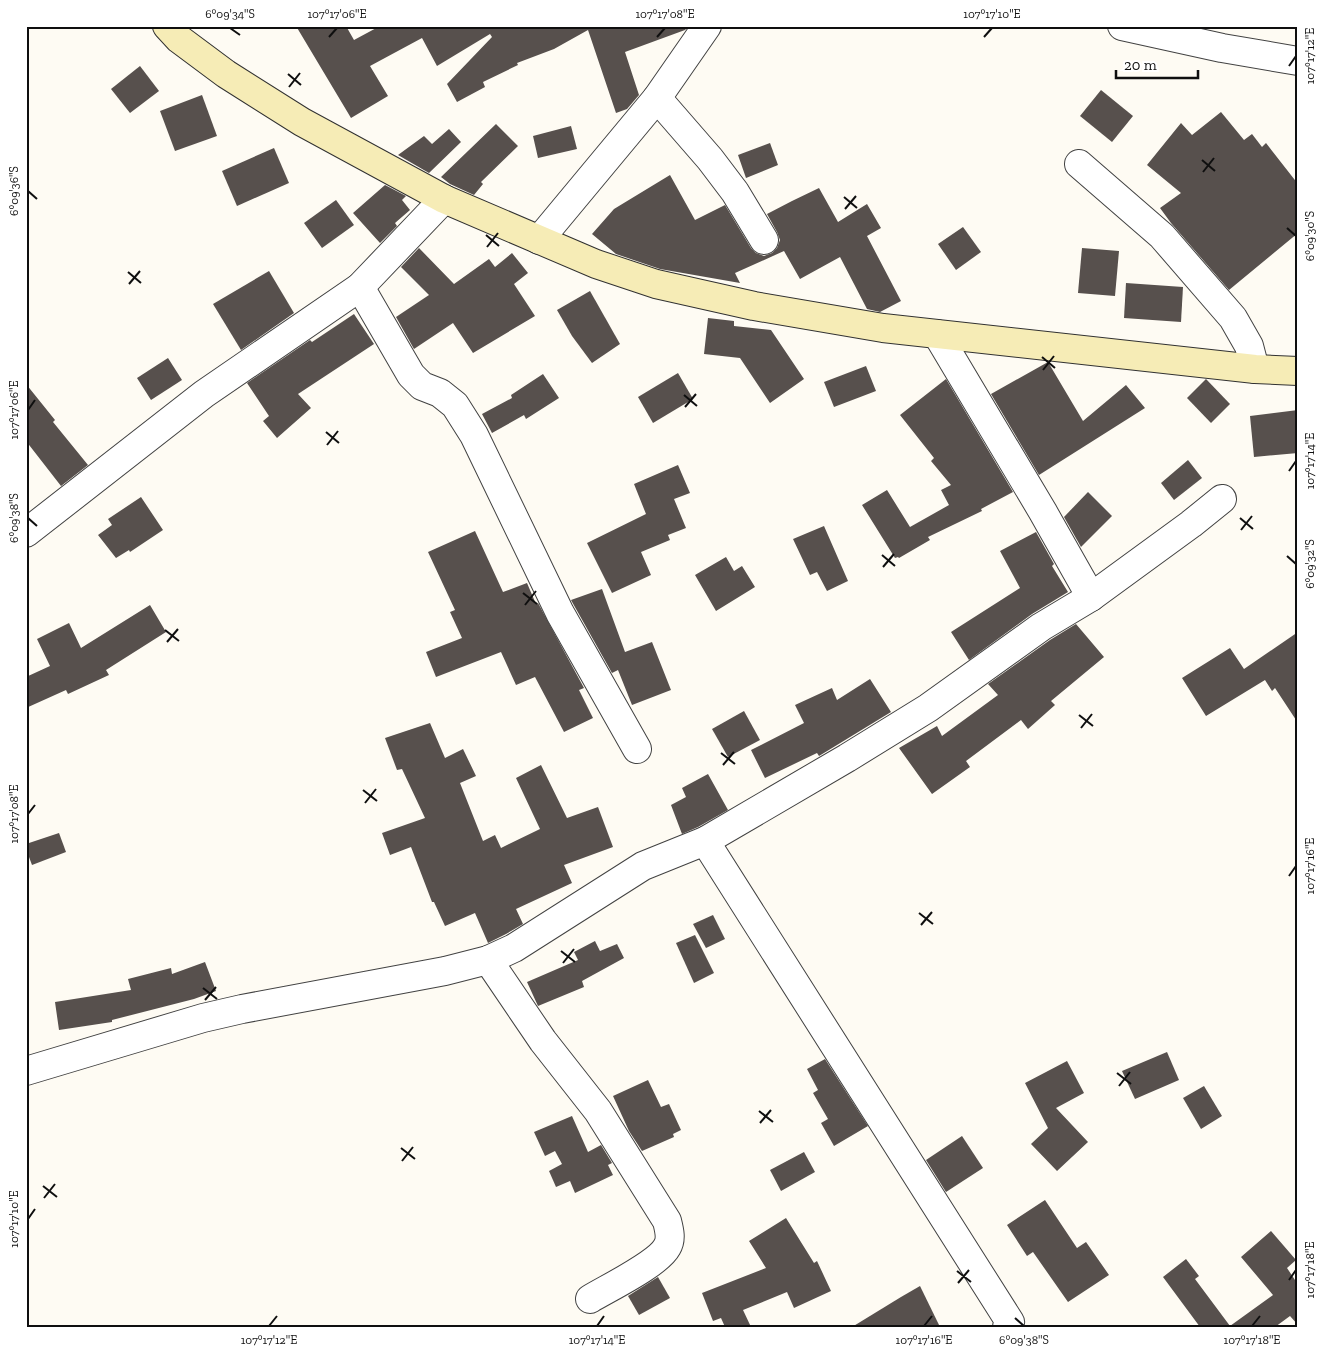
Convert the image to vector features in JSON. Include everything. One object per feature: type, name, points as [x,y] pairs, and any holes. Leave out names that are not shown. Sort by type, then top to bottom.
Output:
[{"type":"street","points":[[167,26],[179,39],[226,74],[302,122],[444,199],[596,264],[656,284],[754,306],[882,328],[1255,369],[1298,371]]},
{"type":"street","points":[[539,240],[657,98],[707,26]]},
{"type":"street","points":[[1122,26],[1222,48],[1298,61]]},
{"type":"street","points":[[657,98],[710,159],[735,192],[764,240]]},
{"type":"street","points":[[1079,164],[1162,236],[1233,318],[1249,346],[1255,369]]},
{"type":"street","points":[[26,533],[204,394],[360,286],[444,199]]},
{"type":"street","points":[[360,286],[411,375],[422,386],[440,393],[455,405],[474,434],[560,613],[637,749]]},
{"type":"street","points":[[937,334],[1043,512],[1090,597]]},
{"type":"street","points":[[26,1071],[203,1018],[445,971],[488,960],[514,948],[643,866],[705,841],[928,708],[1041,627],[1090,597],[1191,524],[1222,499]]},
{"type":"street","points":[[705,841],[1010,1322],[1007,1327]]},
{"type":"street","points":[[488,960],[543,1041],[598,1111],[667,1221],[670,1233],[667,1247],[655,1260],[590,1299]]},
{"type":"building","points":[[296,26],[346,26],[354,40],[380,26],[687,26],[687,28],[625,52],[639,95],[627,109],[616,113],[588,30],[554,49],[517,63],[518,65],[483,82],[485,87],[457,102],[447,84],[492,37],[490,34],[437,66],[422,38],[370,66],[388,96],[351,118]]},
{"type":"building","points":[[140,66],[159,91],[130,113],[111,89]]},
{"type":"building","points":[[1101,90],[1133,116],[1112,142],[1080,116]]},
{"type":"building","points":[[202,95],[217,136],[175,151],[160,111]]},
{"type":"building","points":[[1221,112],[1244,140],[1252,134],[1262,147],[1266,143],[1298,184],[1298,233],[1229,290],[1160,208],[1181,193],[1147,165],[1181,123],[1192,135]]},
{"type":"building","points":[[496,124],[518,146],[481,182],[483,184],[474,195],[450,184],[441,177]]},
{"type":"building","points":[[571,126],[577,149],[538,158],[533,136]]},
{"type":"building","points":[[449,129],[461,142],[429,173],[398,155],[424,136],[432,144]]},
{"type":"building","points":[[770,143],[778,165],[746,178],[738,155]]},
{"type":"building","points":[[274,148],[289,183],[237,206],[222,171]]},
{"type":"building","points":[[670,175],[695,220],[725,205],[751,248],[756,253],[764,256],[772,253],[777,248],[780,240],[767,214],[792,201],[819,188],[838,222],[867,204],[881,228],[867,236],[901,301],[880,312],[867,309],[840,257],[800,279],[784,251],[735,273],[740,283],[660,269],[616,254],[592,234],[614,209]]},
{"type":"building","points":[[385,185],[406,196],[402,200],[410,210],[395,223],[397,226],[380,243],[353,213]]},
{"type":"building","points":[[336,200],[354,225],[322,248],[304,223]]},
{"type":"building","points":[[963,227],[981,252],[956,270],[938,244]]},
{"type":"building","points":[[419,248],[454,284],[489,259],[495,267],[512,253],[528,273],[514,284],[535,316],[473,353],[453,323],[414,349],[396,317],[429,295],[401,267]]},
{"type":"building","points":[[1082,248],[1119,251],[1115,296],[1078,293]]},
{"type":"building","points":[[269,271],[294,313],[241,350],[213,304]]},
{"type":"building","points":[[1126,283],[1183,287],[1181,322],[1124,318]]},
{"type":"building","points":[[590,291],[620,344],[592,363],[572,336],[557,310]]},
{"type":"building","points":[[354,314],[374,344],[298,394],[311,408],[277,438],[263,421],[269,416],[247,383],[310,340],[312,342]]},
{"type":"building","points":[[708,318],[734,321],[734,326],[771,330],[804,379],[770,403],[740,358],[704,354]]},
{"type":"building","points":[[168,358],[182,380],[151,400],[137,378]]},
{"type":"building","points":[[1048,362],[1083,421],[1126,385],[1145,408],[1039,475],[991,394]]},
{"type":"building","points":[[866,366],[876,391],[834,407],[824,382]]},
{"type":"building","points":[[678,373],[693,399],[653,423],[638,397]]},
{"type":"building","points":[[543,374],[559,398],[526,419],[524,415],[492,433],[482,414],[512,398],[511,395]]},
{"type":"building","points":[[946,379],[1013,492],[981,509],[982,511],[928,537],[930,540],[899,558],[895,558],[862,505],[887,490],[910,527],[949,505],[941,490],[951,485],[931,461],[934,458],[900,415]]},
{"type":"building","points":[[1206,379],[1230,404],[1211,423],[1187,398]]},
{"type":"building","points":[[26,384],[55,420],[53,422],[88,465],[61,486],[26,441]]},
{"type":"building","points":[[1298,410],[1298,453],[1254,457],[1250,416]]},
{"type":"building","points":[[1188,460],[1202,478],[1174,500],[1161,483]]},
{"type":"building","points":[[678,465],[690,493],[674,499],[686,528],[668,535],[670,540],[641,552],[651,575],[612,593],[587,543],[646,514],[634,484]]},
{"type":"building","points":[[1088,492],[1112,516],[1081,547],[1064,517]]},
{"type":"building","points":[[141,497],[163,530],[130,552],[129,550],[116,558],[98,535],[112,525],[108,519]]},
{"type":"building","points":[[824,526],[848,581],[827,591],[817,572],[810,575],[793,539]]},
{"type":"building","points":[[475,531],[503,592],[527,583],[536,604],[538,603],[584,688],[579,690],[593,718],[564,732],[535,677],[516,685],[501,652],[436,677],[426,652],[462,638],[450,612],[455,610],[428,552]]},
{"type":"building","points":[[1036,532],[1054,564],[1052,566],[1068,592],[1032,614],[969,660],[951,632],[1020,588],[1000,551]]},
{"type":"building","points":[[726,557],[734,571],[742,566],[755,587],[716,611],[695,575]]},
{"type":"building","points":[[602,589],[625,652],[652,642],[671,690],[632,705],[618,670],[612,673],[571,600]]},
{"type":"building","points":[[150,605],[166,632],[106,670],[109,675],[68,694],[66,690],[26,708],[26,677],[50,666],[37,639],[69,623],[81,648]]},
{"type":"building","points":[[1076,624],[1104,657],[1051,701],[1055,705],[1028,729],[1021,720],[966,761],[970,767],[932,794],[899,748],[937,726],[942,736],[998,695],[988,684]]},
{"type":"building","points":[[1298,632],[1298,723],[1275,688],[1272,691],[1265,680],[1206,716],[1182,678],[1230,648],[1244,669]]},
{"type":"building","points":[[870,679],[891,712],[819,756],[817,753],[765,778],[751,750],[804,723],[795,705],[832,688],[837,700]]},
{"type":"building","points":[[744,711],[760,740],[728,757],[712,729]]},
{"type":"building","points":[[430,723],[445,758],[463,749],[476,776],[460,783],[483,841],[495,835],[501,848],[540,829],[516,778],[541,765],[567,818],[598,807],[613,847],[564,865],[572,883],[516,909],[523,924],[488,943],[475,913],[445,926],[434,902],[432,902],[411,847],[390,855],[382,833],[425,818],[402,769],[397,770],[385,738]]},
{"type":"building","points":[[708,774],[728,810],[682,834],[671,805],[686,797],[682,788]]},
{"type":"building","points":[[59,833],[66,852],[32,865],[26,844]]},
{"type":"building","points":[[713,915],[725,939],[706,948],[693,924]]},
{"type":"building","points":[[695,935],[714,973],[694,983],[676,943]]},
{"type":"building","points":[[595,941],[600,951],[617,944],[624,958],[582,981],[584,987],[538,1006],[527,982],[578,960],[574,952]]},
{"type":"building","points":[[205,962],[216,991],[194,999],[112,1020],[112,1022],[59,1030],[55,1002],[131,990],[128,979],[171,968],[172,974]]},
{"type":"building","points":[[1167,1052],[1179,1080],[1135,1099],[1122,1071]]},
{"type":"building","points":[[825,1059],[868,1126],[834,1146],[821,1123],[828,1119],[813,1093],[818,1090],[807,1069]]},
{"type":"building","points":[[1067,1061],[1084,1093],[1056,1108],[1088,1142],[1057,1171],[1031,1144],[1048,1128],[1025,1083]]},
{"type":"building","points":[[648,1080],[661,1107],[669,1104],[681,1130],[673,1134],[674,1137],[642,1151],[629,1131],[613,1096]]},
{"type":"building","points":[[1204,1086],[1222,1116],[1201,1129],[1183,1098]]},
{"type":"building","points":[[572,1116],[588,1152],[601,1145],[612,1163],[608,1165],[613,1175],[575,1193],[570,1181],[556,1187],[549,1171],[562,1164],[555,1151],[545,1156],[534,1132]]},
{"type":"building","points":[[962,1136],[983,1168],[946,1192],[926,1160]]},
{"type":"building","points":[[804,1152],[815,1172],[781,1191],[770,1170]]},
{"type":"building","points":[[1045,1200],[1077,1248],[1086,1242],[1109,1275],[1068,1302],[1033,1252],[1027,1256],[1007,1225]]},
{"type":"building","points":[[786,1218],[814,1263],[817,1261],[831,1291],[794,1308],[787,1292],[743,1310],[751,1327],[725,1327],[721,1318],[713,1321],[702,1293],[766,1268],[749,1241]]},
{"type":"building","points":[[1271,1231],[1296,1260],[1287,1268],[1295,1280],[1298,1278],[1298,1325],[1290,1316],[1275,1327],[1200,1327],[1163,1277],[1186,1259],[1199,1276],[1195,1279],[1230,1326],[1273,1295],[1241,1257]]},
{"type":"building","points":[[658,1277],[670,1298],[639,1315],[628,1296]]},
{"type":"building","points":[[920,1286],[940,1327],[852,1327],[901,1297]]}]
